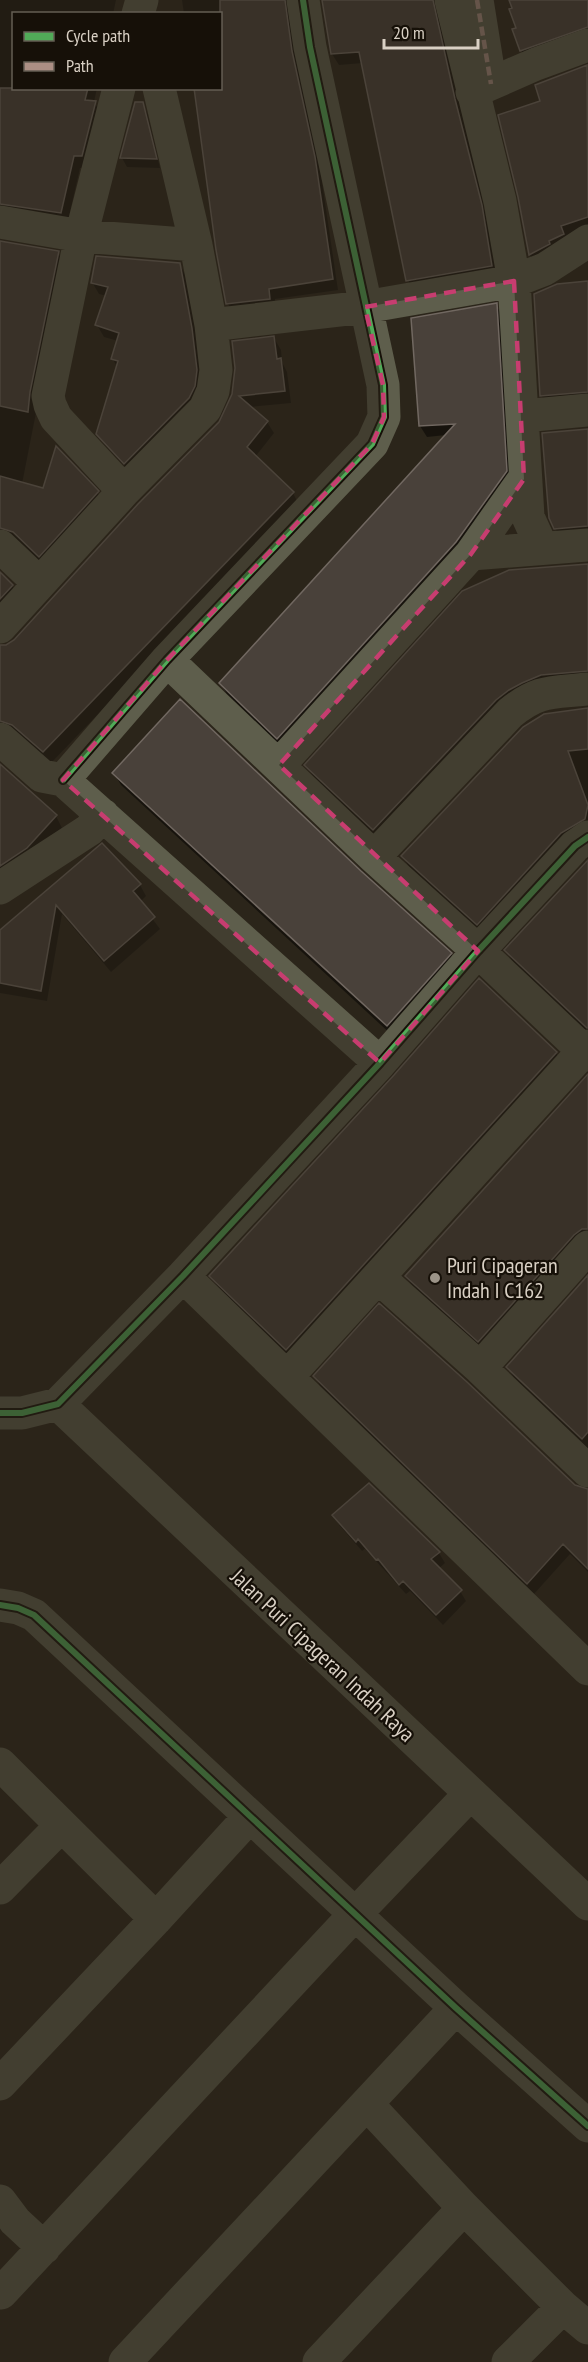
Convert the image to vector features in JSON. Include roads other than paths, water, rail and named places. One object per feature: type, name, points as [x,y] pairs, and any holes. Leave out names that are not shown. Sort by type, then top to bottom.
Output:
[{"type":"street","points":[[63,780],[167,660],[372,444],[384,417],[383,385],[309,47],[303,0]]},
{"type":"street","points":[[451,0],[481,88]]},
{"type":"street","points":[[477,0],[481,88],[514,281],[528,517],[542,548]]},
{"type":"street","points":[[481,88],[588,45]]},
{"type":"street","points":[[118,90],[81,236],[48,396],[56,418],[124,491]]},
{"type":"street","points":[[0,627],[124,491],[205,409],[213,391],[216,370],[211,325],[159,90]]},
{"type":"street","points":[[0,222],[81,236],[195,245]]},
{"type":"street","points":[[211,325],[365,306],[514,281],[545,269],[588,241]]},
{"type":"street","points":[[545,269],[588,267]]},
{"type":"street","points":[[523,416],[588,411]]},
{"type":"street","points":[[279,765],[471,554],[524,479]]},
{"type":"street","points":[[471,554],[588,544]]},
{"type":"street","points":[[0,546],[39,583]]},
{"type":"street","points":[[167,660],[374,857],[587,1051],[287,1377]]},
{"type":"street","points":[[374,857],[510,713],[527,699],[542,693],[588,689]]},
{"type":"street","points":[[0,738],[42,776],[63,780],[380,1063]]},
{"type":"street","points":[[0,888],[89,830],[103,815]]},
{"type":"street","points":[[0,1413],[22,1413],[58,1404],[183,1276],[380,1063],[478,951],[575,846],[588,837]]},
{"type":"street","points":[[480,1368],[588,1247]]},
{"type":"street","points":[[183,1276],[588,1669]]},
{"type":"street","points":[[378,1277],[584,1460]]},
{"type":"street","name":"Jalan Puri Cipageran Indah Raya","points":[[58,1404],[588,1904]]},
{"type":"street","points":[[0,1605],[18,1608],[34,1616],[456,2008],[588,2126]]},
{"type":"street","points":[[0,1764],[156,1918]]},
{"type":"street","points":[[1,2293],[470,1794]]},
{"type":"street","points":[[0,2084],[250,1816]]},
{"type":"street","points":[[0,1888],[61,1826]]},
{"type":"street","points":[[125,2362],[456,2008]]},
{"type":"street","points":[[367,2104],[464,2208],[563,2307],[588,2328]]},
{"type":"street","points":[[0,2201],[15,2221],[44,2248]]},
{"type":"street","points":[[319,2362],[464,2208]]},
{"type":"street","points":[[508,2362],[563,2307]]},
{"type":"place","name":"Puri Cipageran Indah I C162","points":[[435,1278]]}]
